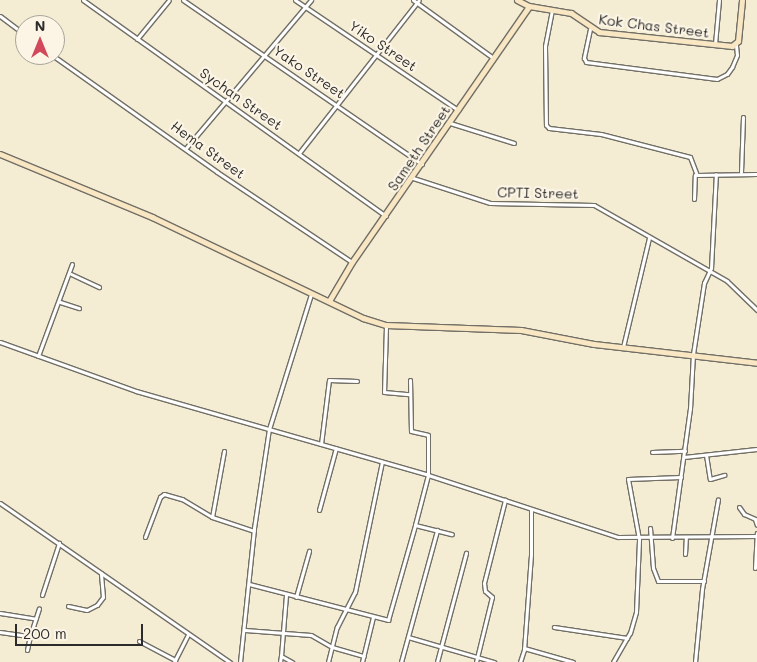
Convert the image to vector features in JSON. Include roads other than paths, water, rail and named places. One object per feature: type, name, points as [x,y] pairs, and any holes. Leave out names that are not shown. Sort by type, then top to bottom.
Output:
[{"type":"street","name":"Sychan Street","points":[[83,0],[386,216]]},
{"type":"street","points":[[137,38],[169,0]]},
{"type":"street","name":"Yako Street","points":[[183,0],[338,104],[422,164]]},
{"type":"street","name":"Yiko Street","points":[[295,0],[458,110]]},
{"type":"street","points":[[186,148],[311,0]]},
{"type":"street","points":[[413,0],[418,1],[494,59]]},
{"type":"street","name":"Kok Chas Street","points":[[517,0],[529,6],[571,14],[590,29],[736,46]]},
{"type":"street","points":[[715,45],[719,0]]},
{"type":"street","points":[[590,29],[584,58],[586,62],[717,79],[724,76],[732,67],[737,56],[736,46],[742,0]]},
{"type":"street","points":[[299,153],[418,1]]},
{"type":"street","name":"Sameth Street","points":[[329,301],[352,262],[413,178],[529,6]]},
{"type":"street","points":[[552,10],[545,46],[546,125],[565,132],[601,134],[690,157],[694,161],[694,199]]},
{"type":"street","points":[[0,16],[15,27]]},
{"type":"street","name":"Hema Street","points":[[65,64],[352,262]]},
{"type":"street","points":[[741,172],[743,117]]},
{"type":"street","points":[[450,123],[470,132],[514,143]]},
{"type":"street","points":[[0,154],[152,217],[311,293],[386,325],[521,330],[623,348],[693,354],[757,363]]},
{"type":"street","points":[[695,174],[741,172],[757,174]]},
{"type":"street","points":[[672,538],[684,457],[693,354],[716,218],[716,174]]},
{"type":"street","name":"CPTI Street","points":[[413,178],[490,203],[592,205],[708,272],[728,281],[757,310]]},
{"type":"street","points":[[623,348],[649,238]]},
{"type":"street","points":[[38,356],[71,274],[72,264]]},
{"type":"street","points":[[71,274],[99,287]]},
{"type":"street","points":[[240,662],[245,630],[254,531],[269,430],[311,293]]},
{"type":"street","points":[[60,302],[79,308]]},
{"type":"street","points":[[386,325],[384,392],[409,394]]},
{"type":"street","points":[[0,342],[136,391],[428,475],[618,537],[638,539],[686,538],[757,534],[755,568]]},
{"type":"street","points":[[321,444],[328,380],[357,381]]},
{"type":"street","points":[[248,584],[296,598],[388,620],[428,475],[428,435],[411,431],[410,380]]},
{"type":"street","points":[[318,510],[336,448]]},
{"type":"street","points":[[684,457],[757,449]]},
{"type":"street","points":[[212,517],[224,451]]},
{"type":"street","points":[[652,452],[684,451]]},
{"type":"street","points":[[706,455],[710,479],[724,475]]},
{"type":"street","points":[[328,662],[346,610],[355,592],[382,462]]},
{"type":"street","points":[[613,662],[627,638],[636,612],[638,539],[629,477],[681,477]]},
{"type":"street","points":[[145,537],[160,497],[164,494],[182,499],[212,517],[254,531]]},
{"type":"street","points":[[695,662],[704,581],[714,537],[718,498]]},
{"type":"street","points":[[476,662],[492,598],[485,591],[484,583],[505,500]]},
{"type":"street","points":[[0,503],[230,662]]},
{"type":"street","points":[[739,507],[746,516],[755,519],[757,525]]},
{"type":"street","points":[[520,662],[524,648],[531,509]]},
{"type":"street","points":[[415,525],[452,534]]},
{"type":"street","points":[[650,528],[653,568],[658,581],[704,581]]},
{"type":"street","points":[[401,662],[437,530]]},
{"type":"street","points":[[685,554],[686,538]]},
{"type":"street","points":[[42,594],[59,543]]},
{"type":"street","points":[[296,598],[309,551]]},
{"type":"street","points":[[437,662],[466,552]]},
{"type":"street","points":[[68,606],[87,610],[97,605],[103,597],[101,573]]},
{"type":"street","points":[[280,662],[286,595]]},
{"type":"street","points":[[27,650],[39,608]]},
{"type":"street","points":[[0,613],[36,619]]},
{"type":"street","points":[[362,662],[373,617]]},
{"type":"street","points":[[554,627],[627,638]]},
{"type":"street","points":[[245,630],[311,635],[332,647],[364,656]]},
{"type":"street","points":[[0,632],[30,636]]},
{"type":"street","points":[[139,641],[175,661],[188,634]]},
{"type":"street","points":[[408,637],[494,662]]},
{"type":"street","points":[[524,648],[573,662]]},
{"type":"street","points":[[280,656],[292,662]]}]
